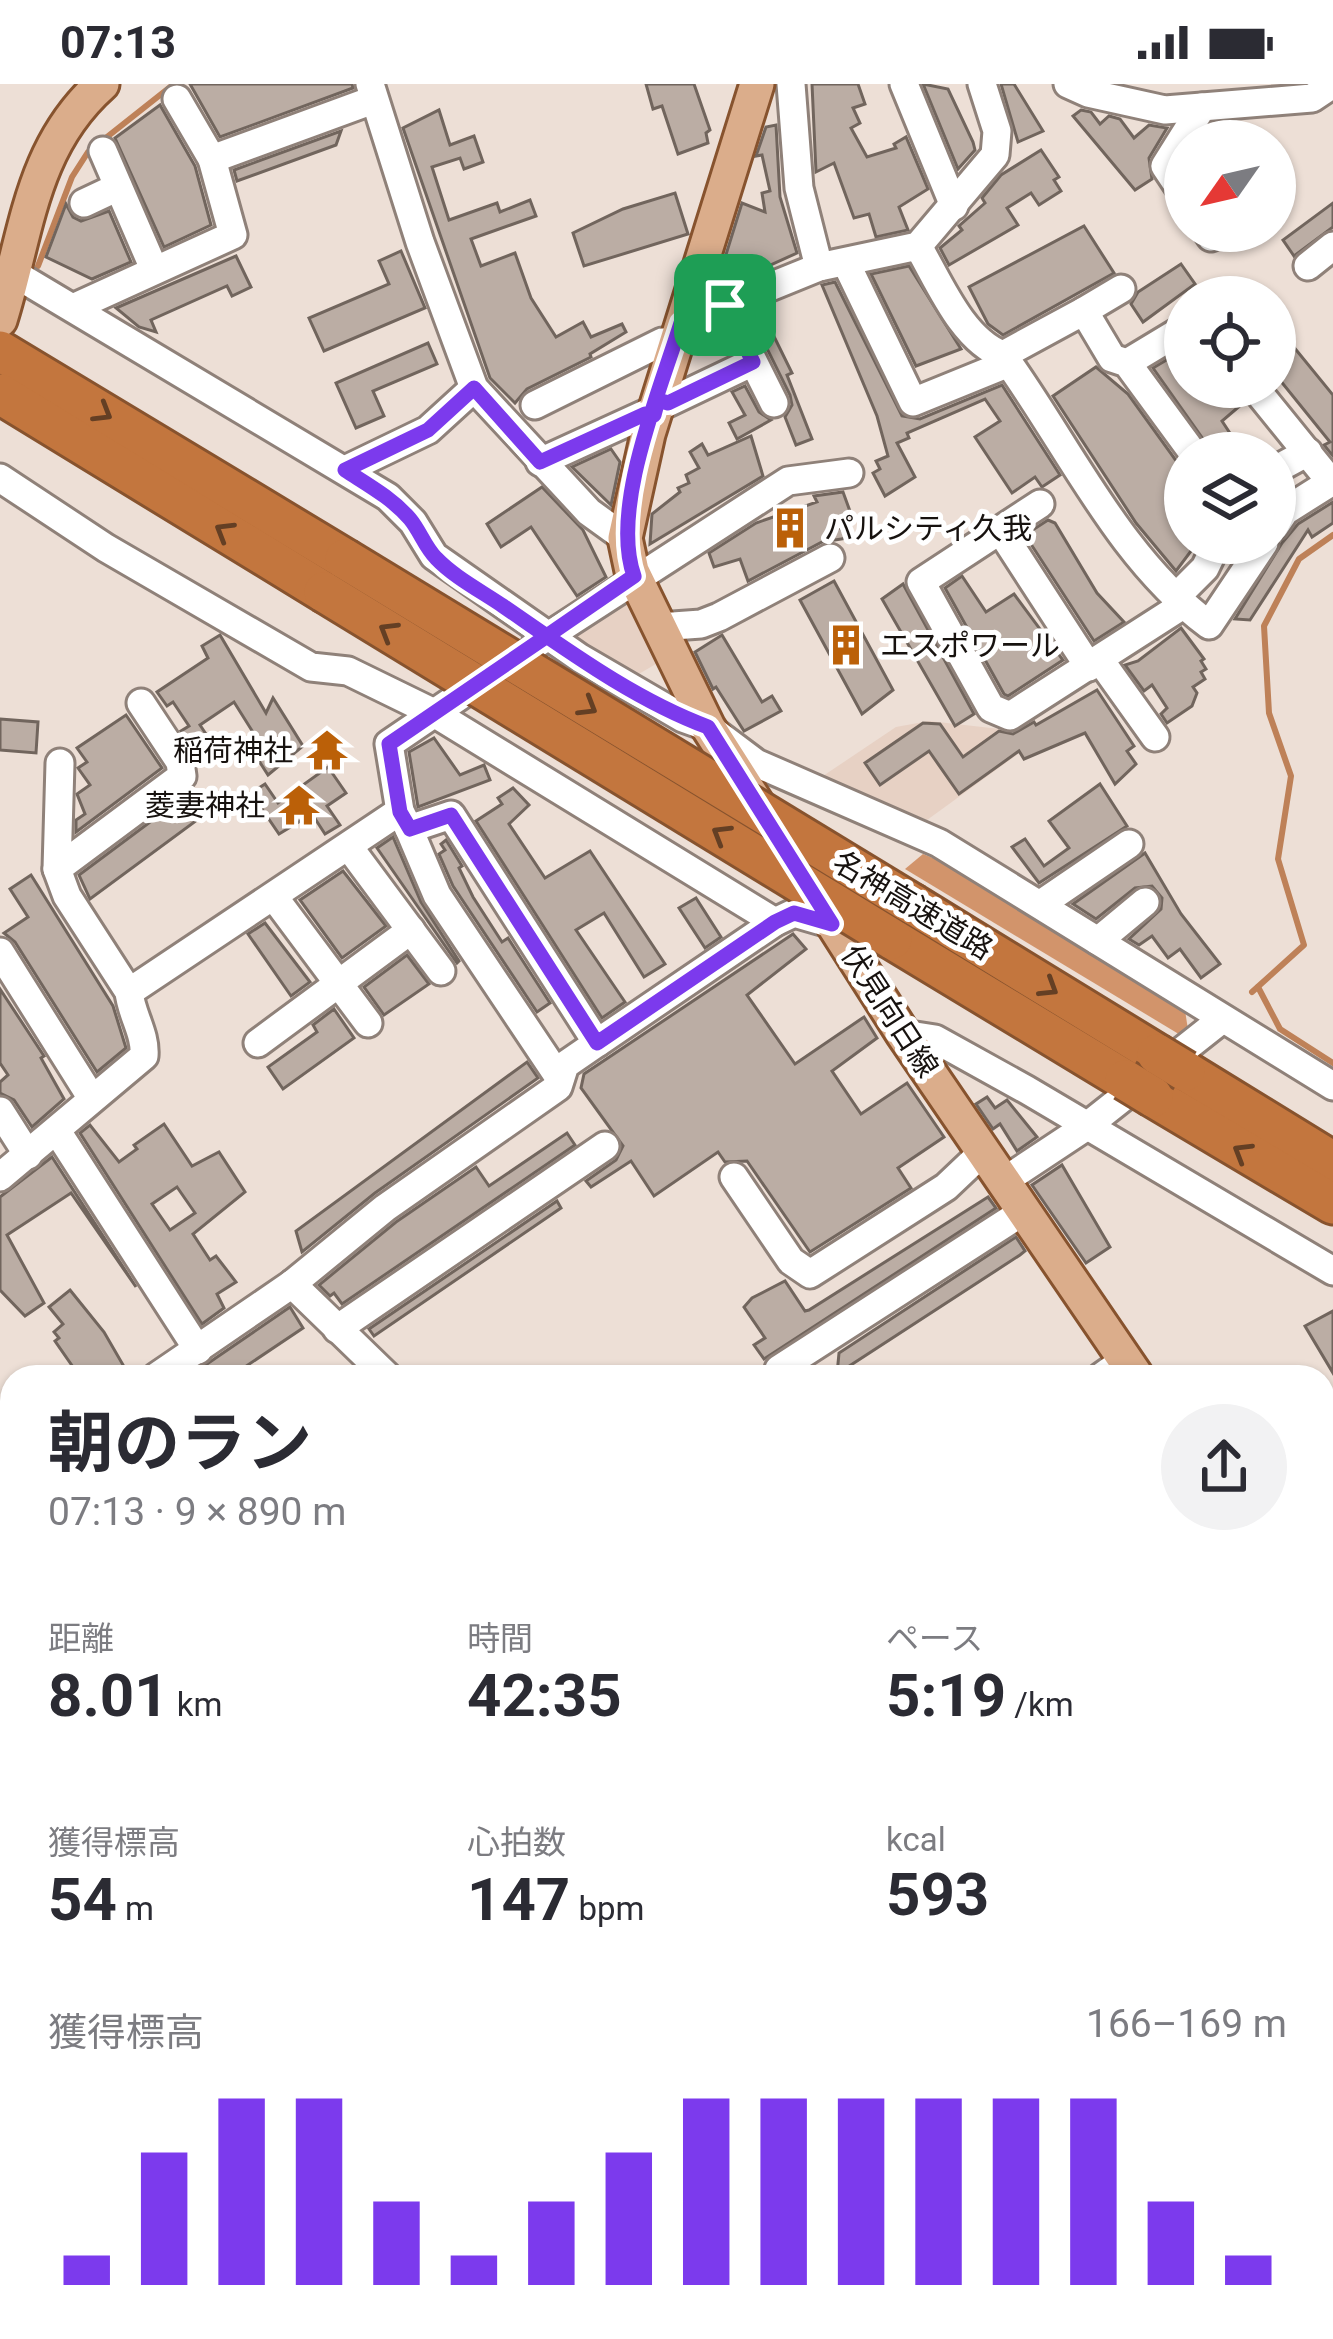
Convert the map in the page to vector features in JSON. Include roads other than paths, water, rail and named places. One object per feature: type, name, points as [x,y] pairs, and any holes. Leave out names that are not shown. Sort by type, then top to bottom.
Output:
[{"type":"highway","name":"名神高速道路","points":[[1,341],[334,576],[892,939],[1333,1204]]},
{"type":"highway","name":"名神高速道路","points":[[0,394],[334,576],[914,905],[1333,1162]]},
{"type":"main road","points":[[1,341],[35,181],[55,138],[102,84]]},
{"type":"main road","name":"伏見向日線","points":[[757,84],[656,407],[625,538],[634,576],[708,727],[832,924],[1024,1211],[1117,1365]]},
{"type":"street","points":[[791,84],[799,188],[833,265],[916,416],[1121,289]]},
{"type":"street","points":[[904,84],[954,206]]},
{"type":"street","points":[[535,405],[725,305],[833,265],[918,246],[994,155],[997,131],[982,84]]},
{"type":"street","points":[[1068,84],[1105,98],[1165,110],[1202,107],[1235,94],[1312,98],[1328,85]]},
{"type":"street","points":[[212,159],[371,92],[474,388],[589,512],[625,538]]},
{"type":"street","points":[[74,307],[233,235],[212,159],[177,98]]},
{"type":"street","points":[[1194,120],[1202,107]]},
{"type":"street","points":[[103,151],[154,269]]},
{"type":"street","points":[[83,203],[118,187]]},
{"type":"street","points":[[918,246],[951,304],[987,349],[1006,359],[1145,566],[1179,602],[1209,625],[1250,564]]},
{"type":"street","points":[[15,274],[388,497],[413,522],[434,556],[547,636],[683,718],[708,727],[756,763],[939,843],[1333,1086]]},
{"type":"street","points":[[725,305],[774,404]]},
{"type":"street","points":[[1084,311],[1112,358],[1127,363],[1177,432]]},
{"type":"street","points":[[1127,363],[1164,341]]},
{"type":"street","points":[[540,462],[753,362]]},
{"type":"street","points":[[345,470],[428,430],[474,388]]},
{"type":"street","points":[[1271,408],[1331,482],[1296,505]]},
{"type":"street","points":[[1296,459],[1308,452]]},
{"type":"street","points":[[560,1079],[437,895],[405,820],[389,744],[634,576],[788,481],[849,473]]},
{"type":"street","points":[[0,478],[106,548],[311,667],[348,671],[434,713],[775,922]]},
{"type":"street","points":[[1040,504],[921,582],[991,708],[1010,716],[1095,664],[1179,602],[1207,564]]},
{"type":"street","points":[[1000,530],[1095,664],[1155,736]]},
{"type":"street","points":[[659,627],[701,624],[830,558]]},
{"type":"street","points":[[57,869],[182,776],[180,762],[142,704]]},
{"type":"street","points":[[0,1177],[144,1056],[145,1044],[130,1010],[129,992],[67,896],[57,869],[60,763]]},
{"type":"street","points":[[129,992],[349,847],[405,820],[451,815],[597,1043]]},
{"type":"street","points":[[1041,904],[1129,844]]},
{"type":"street","points":[[349,847],[441,971]]},
{"type":"street","points":[[274,897],[368,1023]]},
{"type":"street","points":[[1098,941],[1145,902]]},
{"type":"street","points":[[174,1365],[558,1087],[565,1065],[775,922],[794,913],[832,924]]},
{"type":"street","points":[[258,1043],[411,930]]},
{"type":"street","points":[[0,952],[91,1097]]},
{"type":"street","points":[[1004,1181],[1087,1126],[1221,1021]]},
{"type":"street","points":[[904,1034],[934,1039],[1333,1271]]},
{"type":"street","points":[[0,1111],[28,1155]]},
{"type":"street","points":[[57,1131],[199,1349]]},
{"type":"street","points":[[338,1329],[567,1187],[605,1146]]},
{"type":"street","points":[[734,1177],[791,1261],[810,1274],[946,1187],[984,1151]]},
{"type":"street","points":[[792,1365],[825,1355],[1024,1211]]},
{"type":"street","points":[[292,1284],[376,1365]]},
{"type":"waterway","points":[[38,266],[72,177],[88,152],[174,84]]},
{"type":"waterway","points":[[1252,992],[1304,945],[1278,859],[1291,776],[1269,713],[1264,626],[1299,559],[1333,535]]},
{"type":"waterway","points":[[1258,987],[1280,1029],[1333,1063]]},
{"type":"place","name":"パルシティ久我","points":[[790,528]]},
{"type":"place","name":"エスポワール","points":[[846,645]]},
{"type":"place","name":"稲荷神社","points":[[327,750]]},
{"type":"place","name":"菱妻神社","points":[[299,805]]}]
